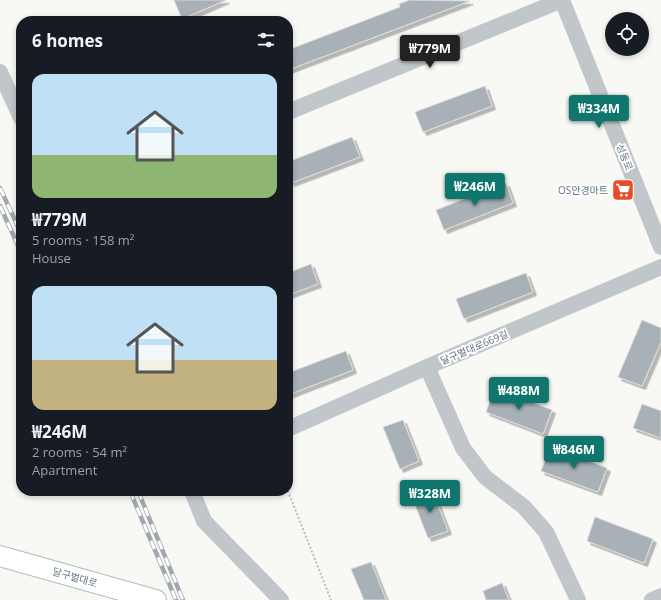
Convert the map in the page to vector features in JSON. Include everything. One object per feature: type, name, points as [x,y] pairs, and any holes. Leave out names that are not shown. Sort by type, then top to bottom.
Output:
[{"type":"main road","name":"달구벌대로","points":[[0,556],[153,599]]},
{"type":"street","points":[[293,110],[562,0]]},
{"type":"street","name":"성동로","points":[[562,0],[661,248]]},
{"type":"street","points":[[0,72],[16,107]]},
{"type":"street","name":"달구벌대로669길","points":[[293,427],[661,266]]},
{"type":"street","points":[[427,367],[463,448],[486,477],[524,508],[546,532],[578,600]]},
{"type":"street","points":[[194,496],[204,521],[281,600]]},
{"type":"street","points":[[652,600],[661,596]]},
{"type":"path","points":[[290,496],[331,600]]},
{"type":"building","points":[[174,0],[226,0],[189,16],[181,16]]},
{"type":"building","points":[[410,0],[470,1],[293,68],[293,48],[400,7],[399,4]]},
{"type":"building","points":[[485,86],[492,106],[423,132],[415,112]]},
{"type":"building","points":[[352,137],[360,157],[293,182],[293,160]]},
{"type":"building","points":[[506,183],[513,203],[444,230],[436,210]]},
{"type":"building","points":[[311,264],[318,284],[293,293],[293,271]]},
{"type":"building","points":[[526,273],[533,292],[464,319],[456,299]]},
{"type":"building","points":[[642,320],[661,328],[661,342],[642,386],[618,377]]},
{"type":"building","points":[[346,351],[353,370],[293,393],[293,371]]},
{"type":"building","points":[[495,388],[552,410],[543,434],[486,412]]},
{"type":"building","points":[[642,404],[661,411],[661,438],[633,428]]},
{"type":"building","points":[[403,420],[419,461],[400,469],[383,427]]},
{"type":"building","points":[[550,447],[607,468],[598,492],[541,471]]},
{"type":"building","points":[[432,490],[448,531],[428,538],[412,497]]},
{"type":"building","points":[[595,517],[653,539],[644,563],[587,541]]},
{"type":"building","points":[[371,562],[386,600],[364,600],[351,569]]},
{"type":"building","points":[[502,583],[509,600],[486,600],[483,591]]},
{"type":"railway","points":[[0,188],[16,222]]},
{"type":"railway","points":[[0,206],[16,241]]},
{"type":"railway","points":[[132,496],[176,600]]},
{"type":"railway","points":[[140,496],[183,600]]},
{"type":"place","name":"OS안경마트","points":[[623,190]]}]
